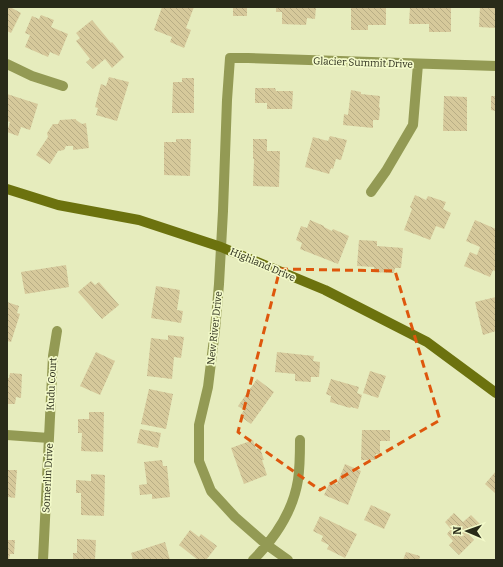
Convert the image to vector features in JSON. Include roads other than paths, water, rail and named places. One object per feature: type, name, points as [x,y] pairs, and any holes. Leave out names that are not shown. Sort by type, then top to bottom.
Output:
[{"type":"street","name":"Glacier Summit Drive","points":[[230,58],[496,66]]},
{"type":"street","name":"New River Drive","points":[[230,58],[221,247],[215,330],[208,387],[199,425],[199,461],[211,491],[235,517],[267,545],[288,560]]},
{"type":"street","points":[[7,64],[32,76],[63,86]]},
{"type":"street","points":[[371,192],[386,171],[413,125],[418,64]]},
{"type":"street","name":"Highland Drive","points":[[7,190],[58,206],[139,220],[221,247],[325,290],[427,342],[496,393]]},
{"type":"street","name":"Kudu Court","points":[[49,438],[52,356],[57,331]]},
{"type":"street","name":"Somerlin Drive","points":[[7,436],[49,438],[43,560]]},
{"type":"street","points":[[253,560],[267,545],[278,529],[287,514],[294,497],[298,480],[300,440]]}]
